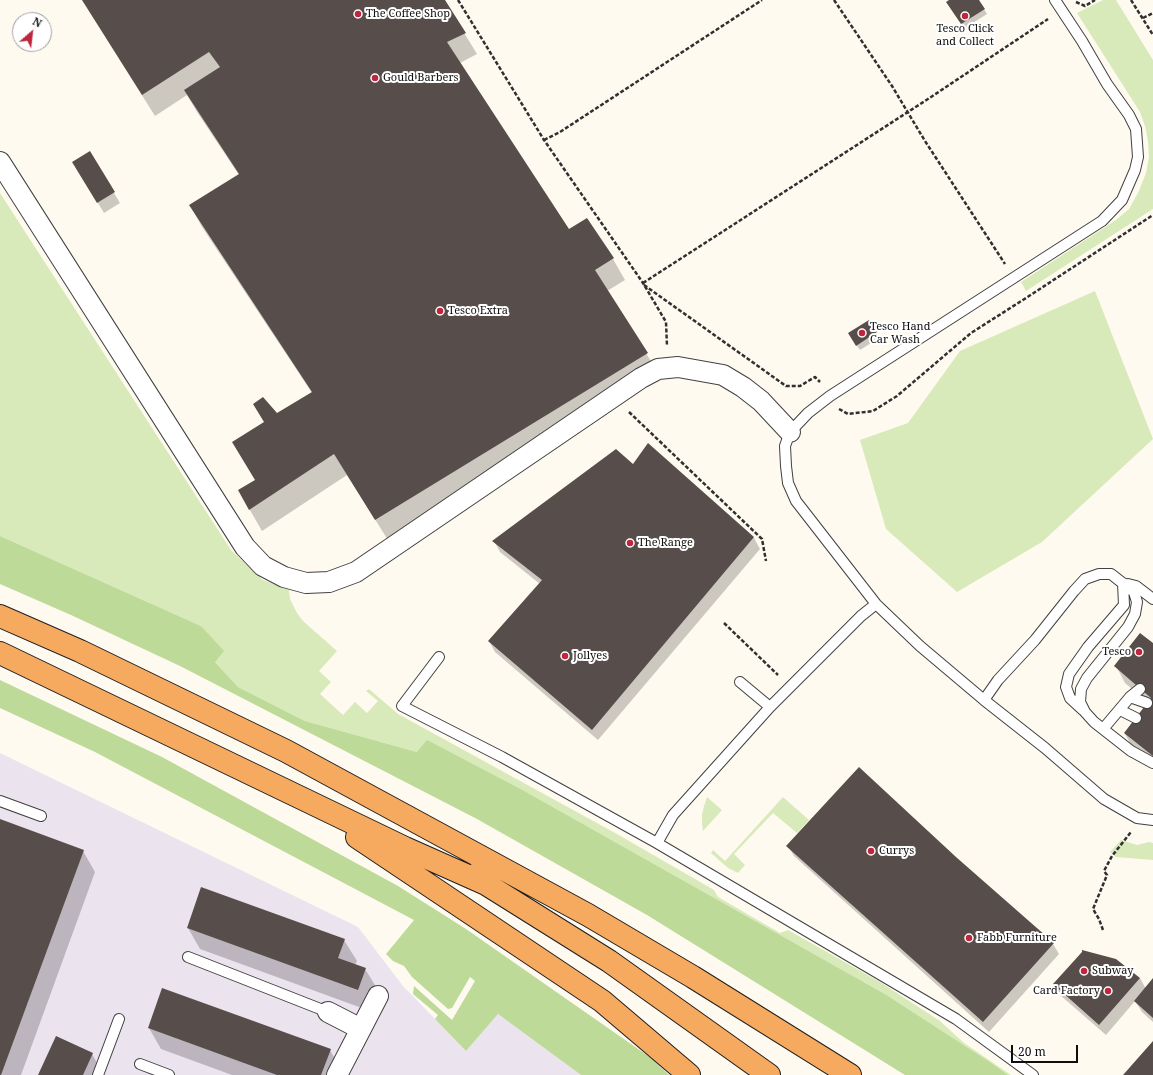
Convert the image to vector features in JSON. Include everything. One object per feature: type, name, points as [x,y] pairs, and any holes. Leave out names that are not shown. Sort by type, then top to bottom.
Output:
[{"type":"highway","points":[[0,616],[80,651],[286,751],[588,915],[850,1075]]},
{"type":"highway","points":[[0,653],[405,848],[486,884]]},
{"type":"highway","points":[[288,791],[602,1001],[689,1075]]},
{"type":"highway","points":[[380,803],[486,884],[609,961],[769,1075]]},
{"type":"street","points":[[0,162],[245,547],[263,566],[284,577],[306,583],[329,582],[356,572],[641,378],[658,369],[678,367],[723,375],[743,387],[761,401],[790,432]]},
{"type":"street","points":[[337,1075],[378,996]]},
{"type":"street","points":[[328,1012],[361,1029]]},
{"type":"lane","points":[[1055,0],[1107,84],[1129,115],[1136,129],[1138,157],[1133,176],[1122,200],[1102,221],[830,396],[808,413],[790,432],[785,446],[788,483],[796,500],[876,604],[920,646],[984,700],[1045,748],[1104,799],[1137,818],[1153,820]]},
{"type":"lane","points":[[984,700],[998,680],[1086,579],[1099,574],[1111,574],[1134,592],[1137,602],[1135,614],[1128,627],[1087,678],[1081,689],[1080,702],[1085,712]]},
{"type":"lane","points":[[1122,583],[1136,586],[1153,599]]},
{"type":"lane","points":[[1122,583],[1124,605],[1088,647],[1069,674],[1066,688],[1070,698],[1102,728],[1131,751],[1153,763]]},
{"type":"lane","points":[[657,843],[673,815],[770,707],[861,616],[876,604]]},
{"type":"lane","points":[[439,657],[402,706],[502,757],[657,843],[956,1019],[1033,1075]]},
{"type":"lane","points":[[740,682],[770,707]]},
{"type":"lane","points":[[1102,728],[1120,710],[1130,697],[1140,689]]},
{"type":"lane","points":[[1130,697],[1147,703]]},
{"type":"lane","points":[[1120,710],[1136,718]]},
{"type":"lane","points":[[0,801],[41,816]]},
{"type":"lane","points":[[188,957],[328,1012]]},
{"type":"lane","points":[[98,1075],[119,1019]]},
{"type":"lane","points":[[140,1064],[169,1075]]},
{"type":"path","points":[[458,0],[544,140],[643,283],[666,322],[668,367]]},
{"type":"path","points":[[544,140],[560,132],[762,0]]},
{"type":"path","points":[[834,0],[892,86],[907,112],[1014,277],[1026,298]]},
{"type":"path","points":[[643,283],[1062,10],[1077,2],[1085,6],[1095,0]]},
{"type":"path","points":[[1131,0],[1153,35]]},
{"type":"path","points":[[1143,18],[1153,13]]},
{"type":"path","points":[[840,411],[848,414],[873,411],[897,396],[971,333],[1153,215]]},
{"type":"path","points":[[643,283],[786,386],[800,386],[815,377],[822,384]]},
{"type":"path","points":[[624,408],[762,539],[766,561]]},
{"type":"path","points":[[724,623],[790,687]]},
{"type":"path","points":[[1103,930],[1093,908],[1107,874],[1104,871],[1112,856],[1142,819]]},
{"type":"shaded area","points":[[0,753],[358,927],[403,986],[466,1051],[498,1014],[581,1075],[0,1075]]},
{"type":"green space","points":[[1103,0],[1116,0],[1153,60],[1153,209],[1026,291],[1021,282],[1116,220],[1129,209],[1139,191],[1146,173],[1149,157],[1148,141],[1140,112],[1077,13]]},
{"type":"green space","points":[[0,193],[231,550],[263,580],[289,590],[290,599],[303,621],[337,651],[319,671],[331,682],[320,694],[343,715],[355,702],[367,713],[378,701],[366,691],[369,689],[398,714],[617,834],[714,890],[718,897],[780,933],[788,930],[880,982],[940,1021],[964,1043],[1011,1075],[1008,1075],[885,994],[528,793],[417,752],[305,721],[238,687],[215,662],[201,626],[0,536]]},
{"type":"green space","points":[[1095,291],[1153,439],[1042,542],[957,592],[886,529],[860,440],[908,423],[960,351]]},
{"type":"green space","points":[[0,536],[201,626],[224,651],[215,662],[238,687],[305,721],[417,752],[427,740],[528,793],[885,994],[1008,1075],[905,1075],[647,915],[477,819],[180,666],[71,615],[0,584]]},
{"type":"green space","points":[[0,680],[162,757],[398,886],[466,929],[651,1058],[669,1075],[581,1075],[498,1014],[466,1051],[435,1019],[438,1015],[413,994],[414,986],[452,1020],[475,981],[470,977],[452,1008],[448,1009],[412,977],[404,966],[393,961],[386,954],[414,920],[95,752],[0,708]]},
{"type":"green space","points":[[707,797],[722,810],[703,831],[702,815]]},
{"type":"green space","points":[[783,797],[809,820],[797,833],[773,813],[734,854],[745,865],[738,873],[728,868],[711,853],[713,850],[725,861]]},
{"type":"green space","points":[[1121,840],[1137,845],[1149,842],[1153,843],[1153,860],[1116,857],[1110,852]]},
{"type":"building","name":"Tesco Extra","points":[[82,0],[445,0],[466,33],[447,42],[569,229],[587,218],[614,258],[595,270],[648,353],[375,520],[334,454],[249,510],[238,490],[255,480],[232,442],[264,422],[253,404],[263,397],[277,413],[312,392],[189,205],[239,174],[184,90],[220,67],[209,52],[142,95]]},
{"type":"building","name":"Tesco Click and Collect","points":[[949,0],[979,0],[985,9],[961,24],[946,2]]},
{"type":"building","points":[[90,151],[115,192],[97,203],[72,162]]},
{"type":"building","name":"Tesco Hand Car Wash","points":[[869,320],[877,332],[856,346],[848,333]]},
{"type":"building","points":[[648,443],[754,537],[592,730],[488,641],[542,580],[492,541],[616,449],[633,464]]},
{"type":"building","points":[[1140,633],[1153,643],[1153,756],[1124,733],[1151,698],[1114,666]]},
{"type":"building","points":[[859,767],[956,857],[1054,943],[983,1022],[786,846]]},
{"type":"building","points":[[0,819],[84,850],[1,1075],[0,1075]]},
{"type":"building","points":[[201,887],[345,939],[338,958],[366,968],[358,990],[187,928]]},
{"type":"building","points":[[1082,950],[1116,959],[1140,978],[1099,1025],[1053,984],[1082,952]]},
{"type":"building","points":[[1153,978],[1153,1018],[1134,1001]]},
{"type":"building","points":[[162,988],[331,1049],[321,1075],[277,1075],[148,1028]]},
{"type":"building","points":[[56,1036],[93,1053],[83,1075],[38,1075]]},
{"type":"building","points":[[1153,1041],[1153,1075],[1123,1075]]},
{"type":"place","name":"The Coffee Shop","points":[[358,14]]},
{"type":"place","name":"Tesco Click and Collect","points":[[965,16]]},
{"type":"place","name":"Gould Barbers","points":[[375,78]]},
{"type":"place","name":"Tesco Extra","points":[[440,311]]},
{"type":"place","name":"Tesco Hand Car Wash","points":[[862,333]]},
{"type":"place","name":"The Range","points":[[630,543]]},
{"type":"place","name":"Tesco","points":[[1139,652]]},
{"type":"place","name":"Jollyes","points":[[565,656]]},
{"type":"place","name":"Currys","points":[[871,851]]},
{"type":"place","name":"Fabb Furniture","points":[[969,938]]},
{"type":"place","name":"Subway","points":[[1084,971]]},
{"type":"place","name":"Card Factory","points":[[1108,991]]}]
